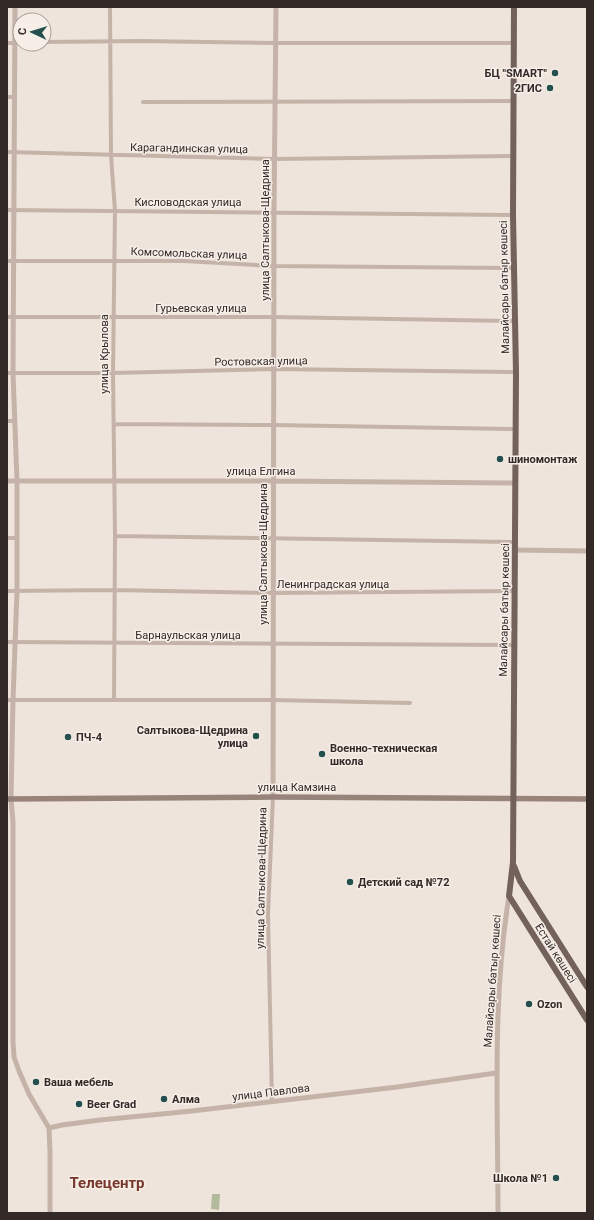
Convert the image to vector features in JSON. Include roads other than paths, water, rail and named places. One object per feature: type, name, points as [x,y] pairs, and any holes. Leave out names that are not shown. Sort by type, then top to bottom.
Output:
[{"type":"main road","name":"Малайсары батыр көшесі","points":[[509,896],[513,862],[512,798],[515,550],[516,372],[513,215],[514,7]]},
{"type":"main road","name":"улица Камзина","points":[[9,799],[273,797],[587,799]]},
{"type":"main road","name":"Естай көшесі","points":[[513,862],[520,881],[587,987]]},
{"type":"main road","name":"Естай көшесі","points":[[509,896],[587,1020]]},
{"type":"street","name":"улица Крылова","points":[[110,7],[111,155],[115,211],[113,317],[115,536],[114,700]]},
{"type":"street","name":"улица Салтыкова-Щедрина","points":[[272,1102],[268,914],[273,797],[273,425],[276,7]]},
{"type":"street","points":[[52,42],[513,43]]},
{"type":"street","points":[[16,52],[14,97],[13,373],[17,481],[17,591],[16,642],[10,700],[9,799],[13,822],[10,1013],[14,1057],[29,1094],[48,1128],[50,1152],[50,1213]]},
{"type":"street","points":[[7,97],[14,97]]},
{"type":"street","points":[[144,102],[513,101]]},
{"type":"street","name":"Карагандинская улица","points":[[7,152],[275,159],[514,156]]},
{"type":"street","name":"Кисловодская улица","points":[[7,210],[513,215]]},
{"type":"street","name":"Комсомольская улица","points":[[7,261],[184,260],[274,266],[514,268]]},
{"type":"street","name":"Гурьевская улица","points":[[7,317],[274,317],[514,321]]},
{"type":"street","name":"Ростовская улица","points":[[7,373],[274,370],[516,372]]},
{"type":"street","points":[[7,421],[15,421]]},
{"type":"street","points":[[114,424],[515,429]]},
{"type":"street","name":"улица Елгина","points":[[7,481],[515,483]]},
{"type":"street","points":[[115,536],[515,542]]},
{"type":"street","points":[[7,538],[17,538]]},
{"type":"street","points":[[515,550],[587,551]]},
{"type":"street","name":"Ленинградская улица","points":[[7,591],[114,590],[273,593],[514,591]]},
{"type":"street","name":"Барнаульская улица","points":[[7,642],[114,644],[514,645]]},
{"type":"street","points":[[10,700],[273,700],[410,703]]},
{"type":"street","name":"Малайсары батыр көшесі","points":[[498,1213],[496,1073],[499,986],[503,933],[509,896]]},
{"type":"street","name":"улица Павлова","points":[[48,1128],[100,1120],[192,1111],[397,1087],[496,1073]]},
{"type":"place","name":"БЦ \"SMART\"","points":[[555,73]]},
{"type":"place","name":"2ГИС","points":[[550,88]]},
{"type":"place","name":"шиномонтаж","points":[[500,459]]},
{"type":"place","name":"Салтыкова-Щедрина улица","points":[[256,736]]},
{"type":"place","name":"ПЧ-4","points":[[68,737]]},
{"type":"place","name":"Военно-техническая школа","points":[[322,754]]},
{"type":"place","name":"Детский сад №72","points":[[350,882]]},
{"type":"place","name":"Ozon","points":[[529,1004]]},
{"type":"place","name":"Ваша мебель","points":[[36,1082]]},
{"type":"place","name":"Алма","points":[[164,1099]]},
{"type":"place","name":"Beer Grad","points":[[79,1104]]},
{"type":"place","name":"Школа №1","points":[[556,1178]]},
{"type":"district","name":"Телецентр","points":[[107,1183]]}]
